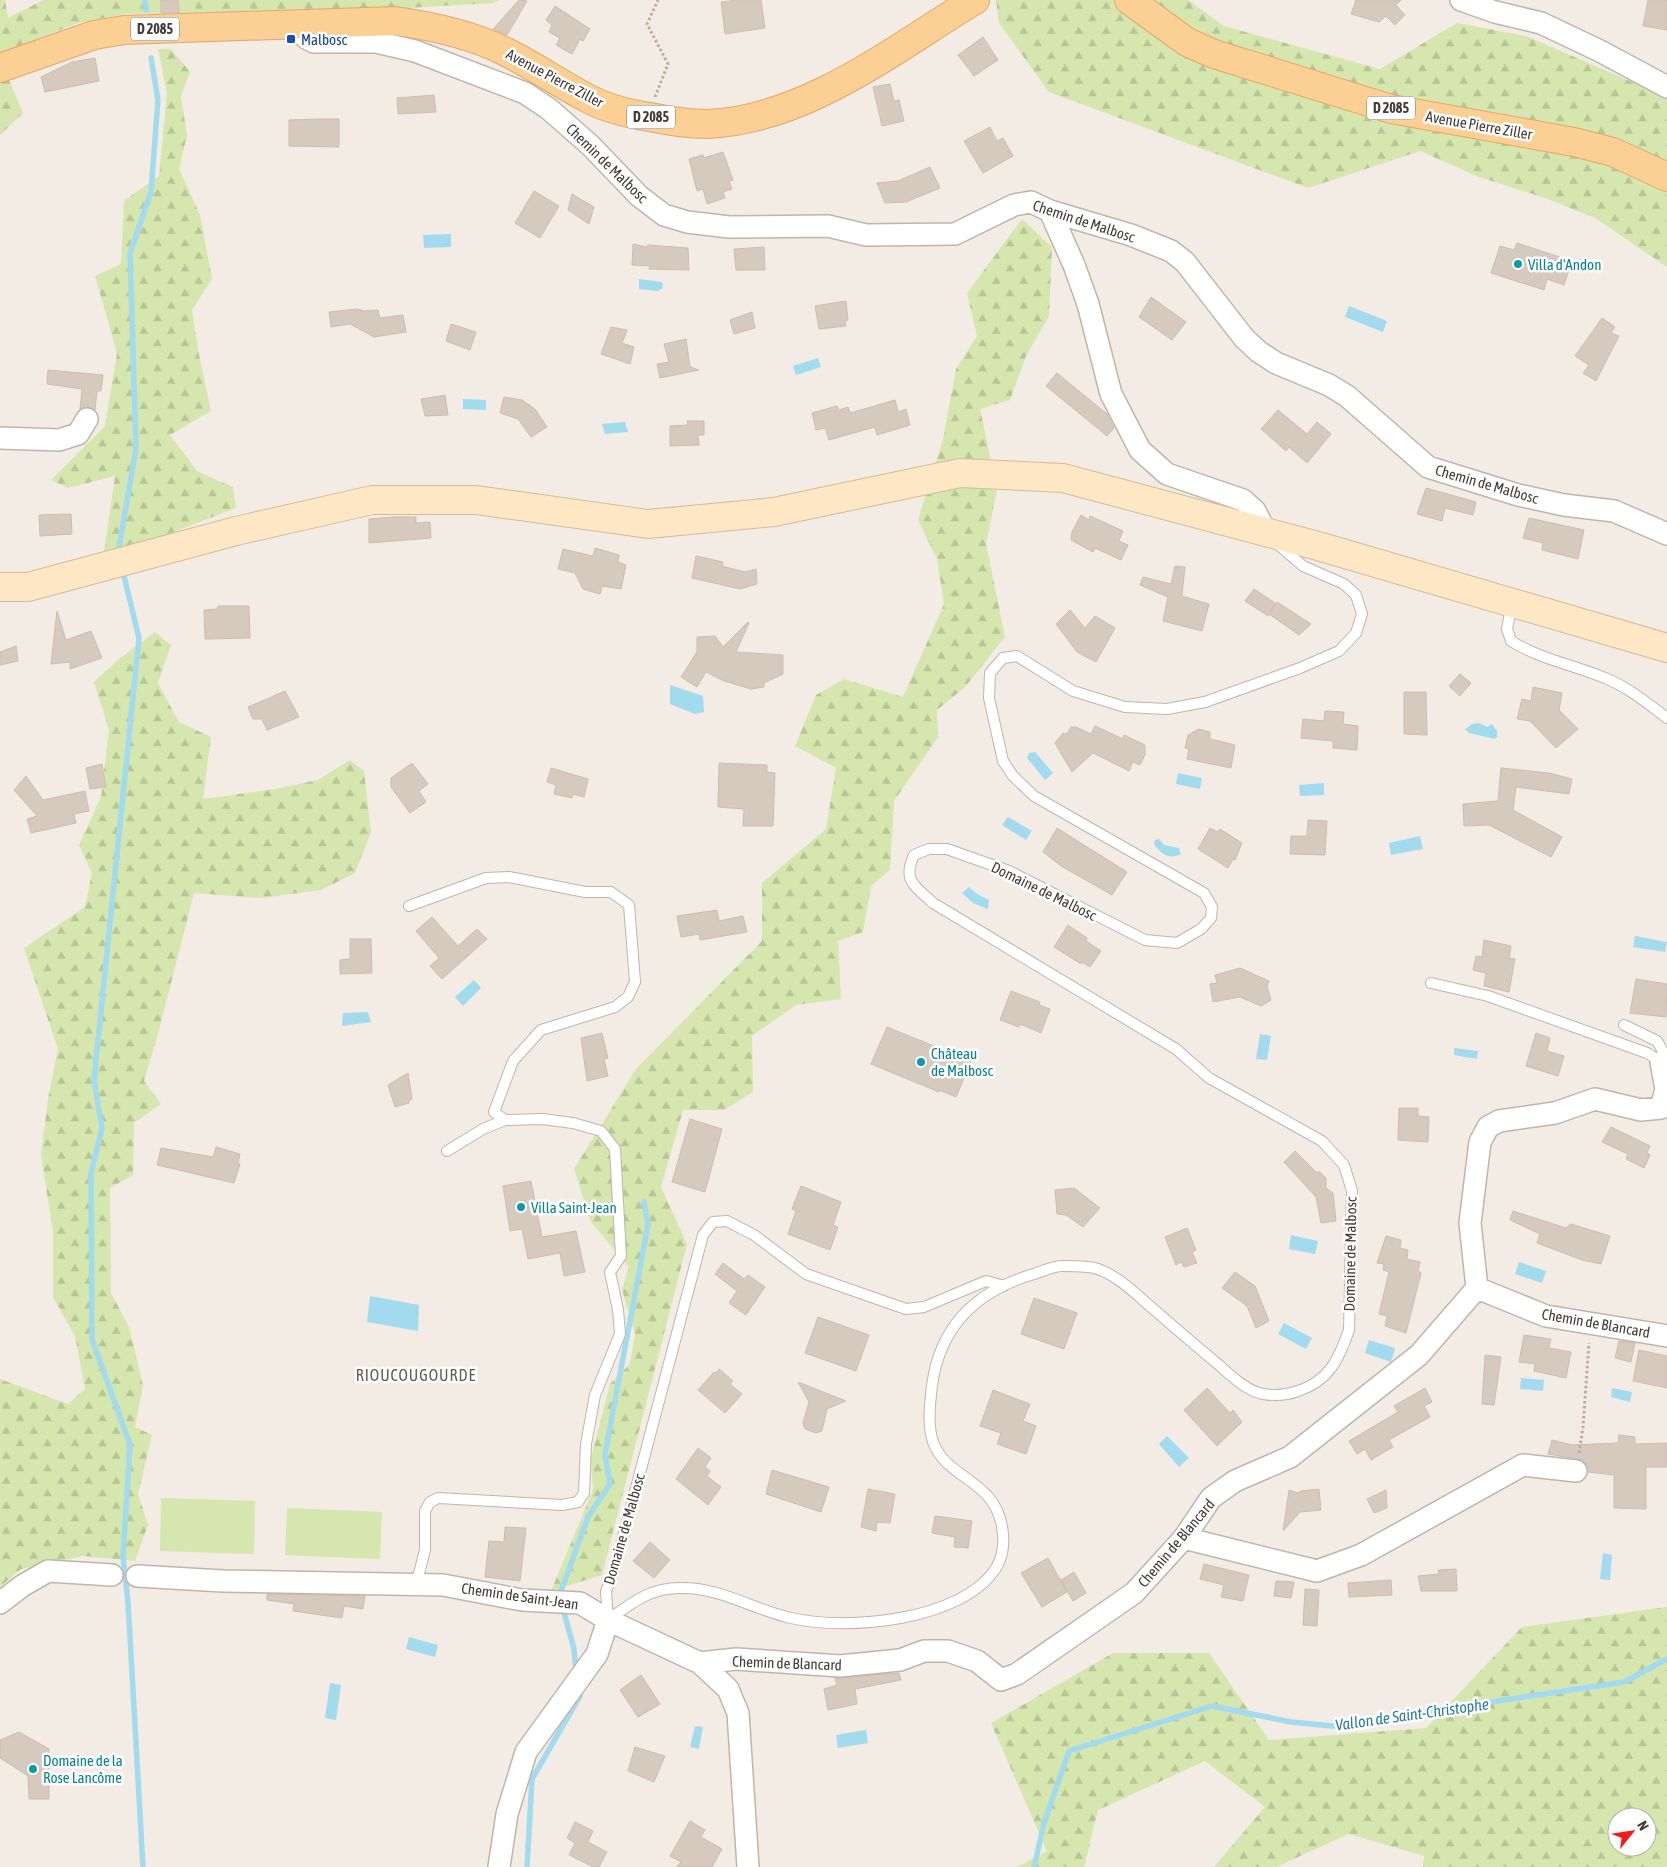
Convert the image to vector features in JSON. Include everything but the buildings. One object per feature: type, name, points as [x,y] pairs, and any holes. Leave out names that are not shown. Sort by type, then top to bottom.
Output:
[{"type":"main road","name":"Avenue Pierre Ziller","points":[[308,23],[395,21],[429,26],[503,50],[590,100],[614,109],[672,121],[707,124],[748,117],[797,102],[843,81],[908,44],[975,0]]},
{"type":"main road","name":"Avenue Pierre Ziller","points":[[1129,0],[1187,42],[1214,54],[1392,109],[1574,142],[1612,152],[1667,177]]},
{"type":"main road","name":"D 2085","points":[[0,68],[59,45],[116,31],[308,23]]},
{"type":"main road","points":[[0,587],[28,587],[236,531],[372,500],[476,500],[648,524],[774,512],[960,473],[1063,478],[1265,531],[1667,648]]},
{"type":"street","points":[[1472,2],[1541,23],[1600,51],[1667,87]]},
{"type":"street","name":"Chemin de Malbosc","points":[[308,23],[306,38],[314,42],[376,42],[415,51],[525,93],[549,109],[591,146],[639,196],[664,215],[687,222],[729,227],[828,226],[866,235],[955,234],[1014,205],[1031,202],[1050,211],[1130,234],[1171,251],[1184,262],[1244,338],[1259,352],[1276,363],[1329,385],[1347,396],[1428,467],[1518,495],[1564,505],[1614,511],[1667,534]]},
{"type":"street","points":[[1050,211],[1074,265],[1088,304],[1111,394],[1140,450],[1167,474],[1243,500],[1256,511],[1265,531]]},
{"type":"street","points":[[0,438],[59,440],[78,434],[87,419]]},
{"type":"street","points":[[1477,1288],[1470,1223],[1480,1142],[1488,1126],[1499,1121],[1555,1113],[1594,1099],[1641,1110],[1660,1108],[1666,1089],[1661,1062]]},
{"type":"street","name":"Chemin de Blancard","points":[[700,1663],[736,1659],[840,1666],[900,1660],[924,1651],[948,1651],[977,1661],[1001,1680],[1017,1674],[1134,1593],[1184,1538],[1211,1498],[1235,1481],[1290,1458],[1419,1355],[1477,1288],[1546,1316],[1667,1336]]},
{"type":"street","points":[[1184,1538],[1317,1571],[1361,1555],[1523,1465],[1576,1471]]},
{"type":"street","points":[[0,1602],[22,1586],[48,1571],[112,1575]]},
{"type":"street","name":"Chemin de Saint-Jean","points":[[137,1576],[222,1581],[443,1585],[522,1600],[580,1602],[608,1620],[700,1663],[728,1689],[738,1713],[748,1867]]},
{"type":"street","points":[[499,1867],[507,1814],[526,1752],[597,1654],[608,1620]]},
{"type":"lane","name":"Domaine de Malbosc","points":[[608,1620],[642,1595],[683,1588],[721,1594],[792,1618],[832,1623],[883,1621],[927,1612],[957,1600],[979,1586],[996,1568],[1004,1546],[1002,1522],[991,1498],[981,1487],[946,1462],[934,1444],[929,1419],[932,1376],[942,1342],[956,1320],[976,1304],[1014,1280],[1060,1266],[1098,1269],[1129,1288],[1235,1379],[1261,1394],[1286,1395],[1307,1388],[1328,1374],[1341,1352],[1349,1330],[1352,1191],[1344,1165],[1332,1150],[1322,1141],[1209,1078],[1176,1049],[933,903],[911,882],[908,868],[914,855],[929,849],[947,849],[1009,871],[1145,940],[1177,943],[1201,929],[1211,918],[1212,907],[1204,893],[1034,796],[1013,776],[1003,761],[988,698],[990,673],[1003,658],[1017,656],[1073,691],[1125,706],[1168,709],[1205,702],[1300,668],[1339,651],[1356,632],[1362,614],[1356,595],[1344,584],[1303,566],[1282,549],[1265,531]]},
{"type":"lane","points":[[1512,602],[1507,629],[1511,641],[1524,649],[1606,678],[1637,695],[1667,718]]},
{"type":"lane","points":[[409,906],[486,878],[510,877],[585,892],[611,892],[629,905],[636,982],[628,997],[615,1007],[541,1030],[513,1061],[494,1112],[505,1120]]},
{"type":"lane","points":[[1431,983],[1488,996],[1647,1053],[1661,1062],[1664,1052],[1657,1041],[1624,1025]]},
{"type":"lane","points":[[416,1585],[424,1550],[425,1511],[430,1502],[438,1498],[562,1505],[578,1502],[584,1493],[586,1444],[595,1395],[620,1334],[618,1310],[610,1272],[621,1256],[615,1149],[601,1131],[573,1123],[542,1118],[505,1120],[483,1129],[447,1150]]},
{"type":"lane","name":"Domaine de Malbosc","points":[[608,1620],[606,1591],[614,1571],[703,1235],[713,1222],[727,1221],[754,1235],[806,1274],[906,1309],[924,1307],[986,1281],[1004,1286]]},
{"type":"path","points":[[654,100],[668,64],[647,24],[658,0]]},
{"type":"path","points":[[1576,1471],[1583,1427],[1590,1322]]},
{"type":"green space","points":[[0,0],[5,0],[8,18],[43,0],[499,0],[493,3],[390,9],[126,14],[78,23],[0,54]]},
{"type":"green space","points":[[996,0],[1188,0],[1224,26],[1380,69],[1457,23],[1526,36],[1667,97],[1667,267],[1595,218],[1545,198],[1479,177],[1420,151],[1308,188],[1049,92],[999,23]]},
{"type":"green space","points":[[158,49],[171,49],[190,72],[181,96],[187,135],[179,169],[200,215],[212,279],[192,310],[211,411],[170,435],[197,471],[233,487],[236,508],[103,559],[115,476],[68,488],[51,480],[105,426],[117,353],[95,276],[121,264],[124,201],[159,176],[167,93]]},
{"type":"green space","points":[[0,59],[23,113],[0,135]]},
{"type":"green space","points":[[1022,219],[1052,247],[1049,316],[1026,356],[1010,400],[980,409],[997,490],[986,544],[1005,637],[965,687],[937,710],[938,737],[894,801],[890,870],[871,886],[863,932],[838,941],[841,999],[796,1005],[752,1036],[753,1092],[724,1110],[683,1110],[661,1187],[687,1244],[602,1575],[551,1591],[593,1490],[591,1458],[610,1384],[630,1364],[635,1334],[622,1290],[629,1267],[591,1222],[574,1169],[636,1069],[762,941],[762,883],[826,829],[836,768],[795,746],[816,695],[844,679],[903,697],[944,604],[937,559],[918,520],[943,439],[956,369],[977,336],[967,293]]},
{"type":"green space","points":[[155,632],[171,645],[158,683],[179,722],[211,737],[203,799],[275,789],[318,780],[350,760],[364,771],[371,832],[355,873],[321,890],[261,898],[194,893],[144,1081],[161,1104],[134,1123],[133,1175],[110,1188],[111,1293],[129,1327],[143,1385],[135,1427],[152,1435],[138,1494],[148,1525],[135,1561],[83,1556],[21,1569],[0,1587],[0,1379],[68,1404],[85,1389],[75,1336],[53,1297],[53,1232],[41,1155],[48,1099],[58,1049],[24,948],[85,907],[92,873],[79,845],[101,797],[109,730],[94,682],[119,659]]},
{"type":"green space","points":[[161,1498],[255,1501],[254,1554],[160,1551]]},
{"type":"green space","points":[[287,1508],[382,1512],[380,1559],[285,1555]]},
{"type":"green space","points":[[1667,1607],[1667,1867],[1423,1867],[1424,1856],[1349,1834],[1276,1867],[1214,1867],[1265,1807],[1205,1761],[1098,1810],[1084,1867],[1017,1867],[1047,1851],[991,1723],[1113,1653],[1209,1653],[1269,1740],[1426,1728],[1522,1627]]},
{"type":"water","points":[[451,234],[451,247],[424,248],[423,235]]},
{"type":"water","points":[[639,279],[662,282],[663,288],[658,291],[639,289]]},
{"type":"water","points":[[1349,306],[1387,321],[1383,332],[1345,317]]},
{"type":"water","points":[[818,358],[821,367],[796,375],[793,366]]},
{"type":"water","points":[[463,399],[486,400],[486,410],[463,409]]},
{"type":"water","points":[[625,422],[628,432],[605,434],[602,424]]},
{"type":"water","points":[[670,685],[703,696],[704,712],[695,714],[670,704]]},
{"type":"water","points":[[1479,723],[1487,727],[1492,724],[1497,731],[1497,737],[1495,739],[1469,733],[1465,729],[1472,724]]},
{"type":"water","points":[[1035,752],[1053,773],[1045,780],[1027,758],[1029,753]]},
{"type":"water","points":[[1178,773],[1202,778],[1200,789],[1176,784]]},
{"type":"water","points":[[1324,783],[1324,795],[1300,796],[1299,785]]},
{"type":"water","points":[[1008,817],[1032,831],[1026,840],[1002,825]]},
{"type":"water","points":[[1420,836],[1423,849],[1391,855],[1389,843]]},
{"type":"water","points":[[1159,839],[1164,845],[1179,848],[1181,854],[1169,856],[1159,851],[1154,844],[1155,840]]},
{"type":"water","points":[[969,887],[977,894],[989,900],[988,909],[973,903],[962,893]]},
{"type":"water","points":[[1635,936],[1667,942],[1665,952],[1633,947]]},
{"type":"water","points":[[474,980],[481,988],[463,1006],[455,997]]},
{"type":"water","points":[[368,1012],[371,1022],[342,1026],[343,1013]]},
{"type":"water","points":[[1260,1034],[1271,1036],[1267,1060],[1256,1059]]},
{"type":"water","points":[[1454,1048],[1478,1051],[1477,1059],[1454,1055]]},
{"type":"water","points":[[1291,1235],[1318,1241],[1315,1254],[1289,1249]]},
{"type":"water","points":[[1519,1262],[1546,1271],[1542,1283],[1515,1274]]},
{"type":"water","points":[[370,1296],[419,1305],[418,1331],[367,1322]]},
{"type":"water","points":[[1284,1323],[1312,1338],[1306,1349],[1278,1334]]},
{"type":"water","points":[[1369,1340],[1395,1348],[1391,1362],[1365,1353]]},
{"type":"water","points":[[1521,1378],[1544,1380],[1543,1391],[1520,1389]]},
{"type":"water","points":[[1612,1388],[1632,1392],[1630,1402],[1611,1397]]},
{"type":"water","points":[[1167,1436],[1189,1458],[1179,1467],[1159,1444]]},
{"type":"water","points":[[1603,1553],[1612,1555],[1610,1580],[1600,1579]]},
{"type":"water","points":[[409,1637],[438,1645],[435,1657],[406,1649]]},
{"type":"water","points":[[330,1683],[341,1685],[336,1720],[325,1718]]},
{"type":"water","points":[[695,1726],[703,1727],[699,1749],[690,1747]]},
{"type":"water","points":[[866,1730],[868,1743],[838,1748],[836,1735]]},
{"type":"waterway","points":[[145,0],[146,10]]},
{"type":"waterway","points":[[120,554],[119,547],[136,449],[130,253],[151,192],[158,100],[151,58]]},
{"type":"waterway","points":[[122,568],[139,638],[94,1080],[102,1128],[91,1174],[92,1339],[130,1445],[123,1556],[128,1602],[143,1867]]},
{"type":"waterway","points":[[561,1591],[588,1517],[610,1484],[605,1454],[648,1225],[644,1202]]},
{"type":"waterway","points":[[564,1612],[574,1649],[576,1671]]},
{"type":"waterway","name":"Vallon de Saint-Christophe","points":[[1034,1867],[1044,1823],[1069,1751],[1212,1706],[1291,1722],[1332,1726],[1624,1682],[1667,1659]]},
{"type":"waterway","points":[[527,1867],[532,1779],[580,1696]]},
{"type":"place","name":"Malbosc","points":[[291,39]]},
{"type":"place","name":"Villa d'Andon","points":[[1518,264]]},
{"type":"place","name":"Château de Malbosc","points":[[921,1062]]},
{"type":"place","name":"Villa Saint-Jean","points":[[521,1207]]},
{"type":"place","name":"Domaine de la Rose Lancôme","points":[[33,1769]]},
{"type":"district","name":"RIOUCOUGOURDE","points":[[416,1375]]}]
